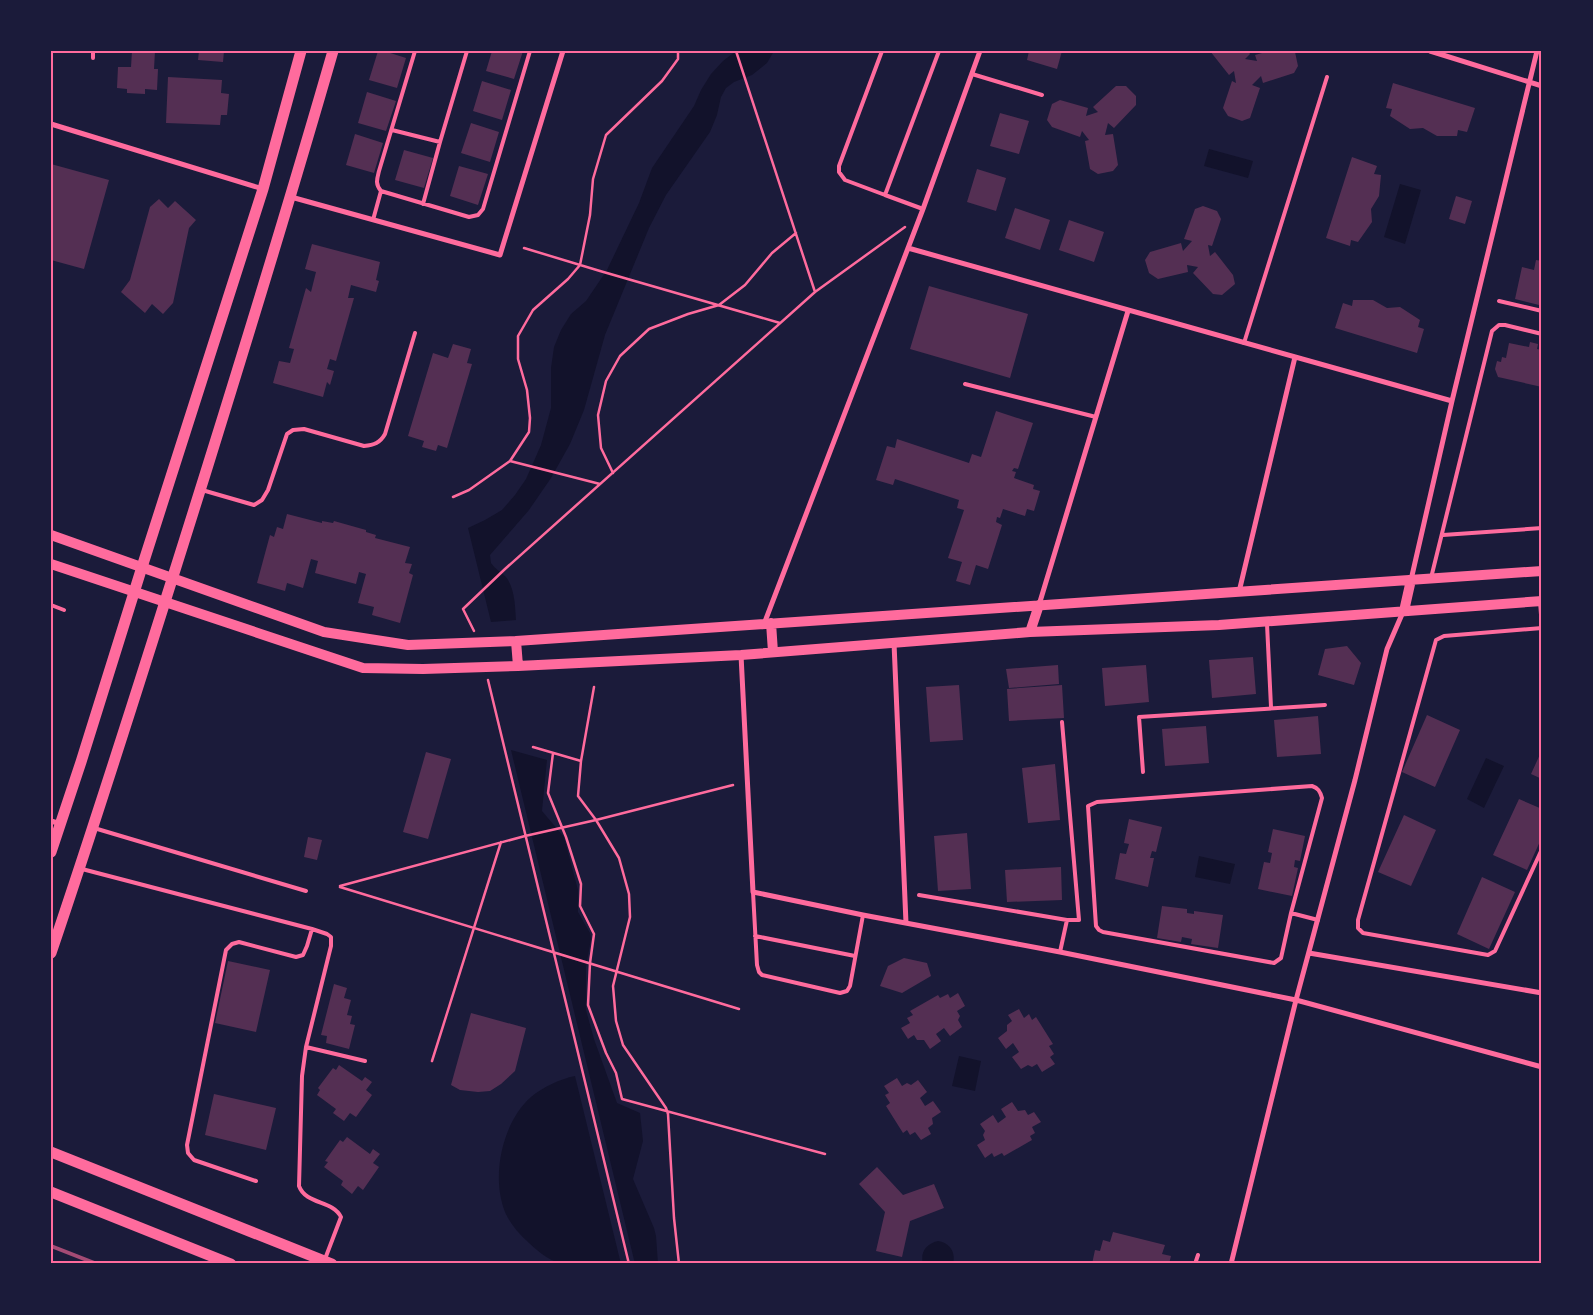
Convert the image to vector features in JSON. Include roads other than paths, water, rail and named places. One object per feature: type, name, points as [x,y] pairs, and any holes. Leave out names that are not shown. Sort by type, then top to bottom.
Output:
[{"type":"main road","points":[[51,852],[56,822],[135,593],[263,189],[301,51]]},
{"type":"main road","points":[[51,953],[165,603],[291,197],[333,51]]},
{"type":"main road","points":[[51,535],[324,632],[408,645],[516,641],[1542,571]]},
{"type":"main road","points":[[51,564],[363,668],[422,669],[518,666],[741,655],[1030,632],[1219,625],[1541,601]]},
{"type":"main road","points":[[1404,611],[1411,580]]},
{"type":"main road","points":[[1030,632],[1039,605]]},
{"type":"main road","points":[[768,623],[773,652]]},
{"type":"main road","points":[[516,641],[518,666]]},
{"type":"main road","points":[[51,1152],[328,1262]]},
{"type":"main road","points":[[51,1192],[231,1264]]},
{"type":"street","points":[[291,197],[500,255],[563,51]]},
{"type":"street","points":[[768,623],[980,51]]},
{"type":"street","points":[[1430,51],[1542,86]]},
{"type":"street","points":[[1411,580],[1536,51]]},
{"type":"street","points":[[51,124],[263,189]]},
{"type":"street","points":[[908,248],[1452,401]]},
{"type":"street","points":[[1039,605],[1128,311]]},
{"type":"street","points":[[1239,592],[1295,357]]},
{"type":"street","points":[[1231,1264],[1386,649],[1404,611]]},
{"type":"street","points":[[894,643],[906,923]]},
{"type":"street","points":[[741,655],[753,892],[1296,1000],[1542,1068]]},
{"type":"street","points":[[1309,953],[1542,993]]},
{"type":"lane","points":[[93,51],[93,58]]},
{"type":"lane","points":[[415,51],[377,180],[377,187],[381,191],[469,217],[478,215],[483,209],[530,51]]},
{"type":"lane","points":[[422,204],[467,51]]},
{"type":"lane","points":[[882,51],[839,166],[839,172],[845,180],[923,209]]},
{"type":"lane","points":[[885,195],[939,51]]},
{"type":"lane","points":[[972,74],[1042,95]]},
{"type":"lane","points":[[1244,343],[1327,77]]},
{"type":"lane","points":[[392,130],[440,142]]},
{"type":"lane","points":[[373,220],[381,191]]},
{"type":"lane","points":[[1500,301],[1542,311]]},
{"type":"lane","points":[[1431,578],[1492,331],[1499,325],[1505,325],[1542,334]]},
{"type":"lane","points":[[200,490],[254,505],[262,500],[268,490],[287,434],[293,430],[304,429],[364,446],[373,445],[381,440],[385,434],[415,333]]},
{"type":"lane","points":[[965,384],[1096,416]]},
{"type":"lane","points":[[1443,535],[1542,528]]},
{"type":"lane","points":[[1541,601],[1542,628],[1444,636],[1436,640],[1358,920],[1358,928],[1363,933],[1488,955],[1495,951],[1542,849]]},
{"type":"lane","points":[[51,605],[64,610]]},
{"type":"lane","points":[[1267,622],[1271,707]]},
{"type":"lane","points":[[1143,772],[1139,717],[1325,705]]},
{"type":"lane","points":[[919,895],[1067,920],[1079,920],[1062,722]]},
{"type":"lane","points":[[1312,786],[1317,788],[1322,798],[1291,913],[1281,958],[1274,963],[1099,930],[1096,926],[1088,806],[1097,802],[1178,795],[1312,786]]},
{"type":"lane","points":[[93,828],[306,890]]},
{"type":"lane","points":[[80,868],[312,929],[331,937],[332,946],[306,1047],[302,1076],[299,1186],[301,1191],[310,1199],[331,1207],[341,1217],[328,1262]]},
{"type":"lane","points":[[753,892],[756,965],[759,972],[762,975],[840,993],[846,991],[850,986],[863,915]]},
{"type":"lane","points":[[1291,913],[1318,920]]},
{"type":"lane","points":[[1060,952],[1067,920]]},
{"type":"lane","points":[[256,1180],[194,1160],[188,1153],[187,1145],[226,950],[232,944],[239,942],[296,957],[303,955],[312,929]]},
{"type":"lane","points":[[755,936],[855,956]]},
{"type":"lane","points":[[306,1047],[365,1061]]},
{"type":"lane","points":[[1196,1264],[1198,1255]]},
{"type":"railway","points":[[51,1246],[97,1264]]}]
